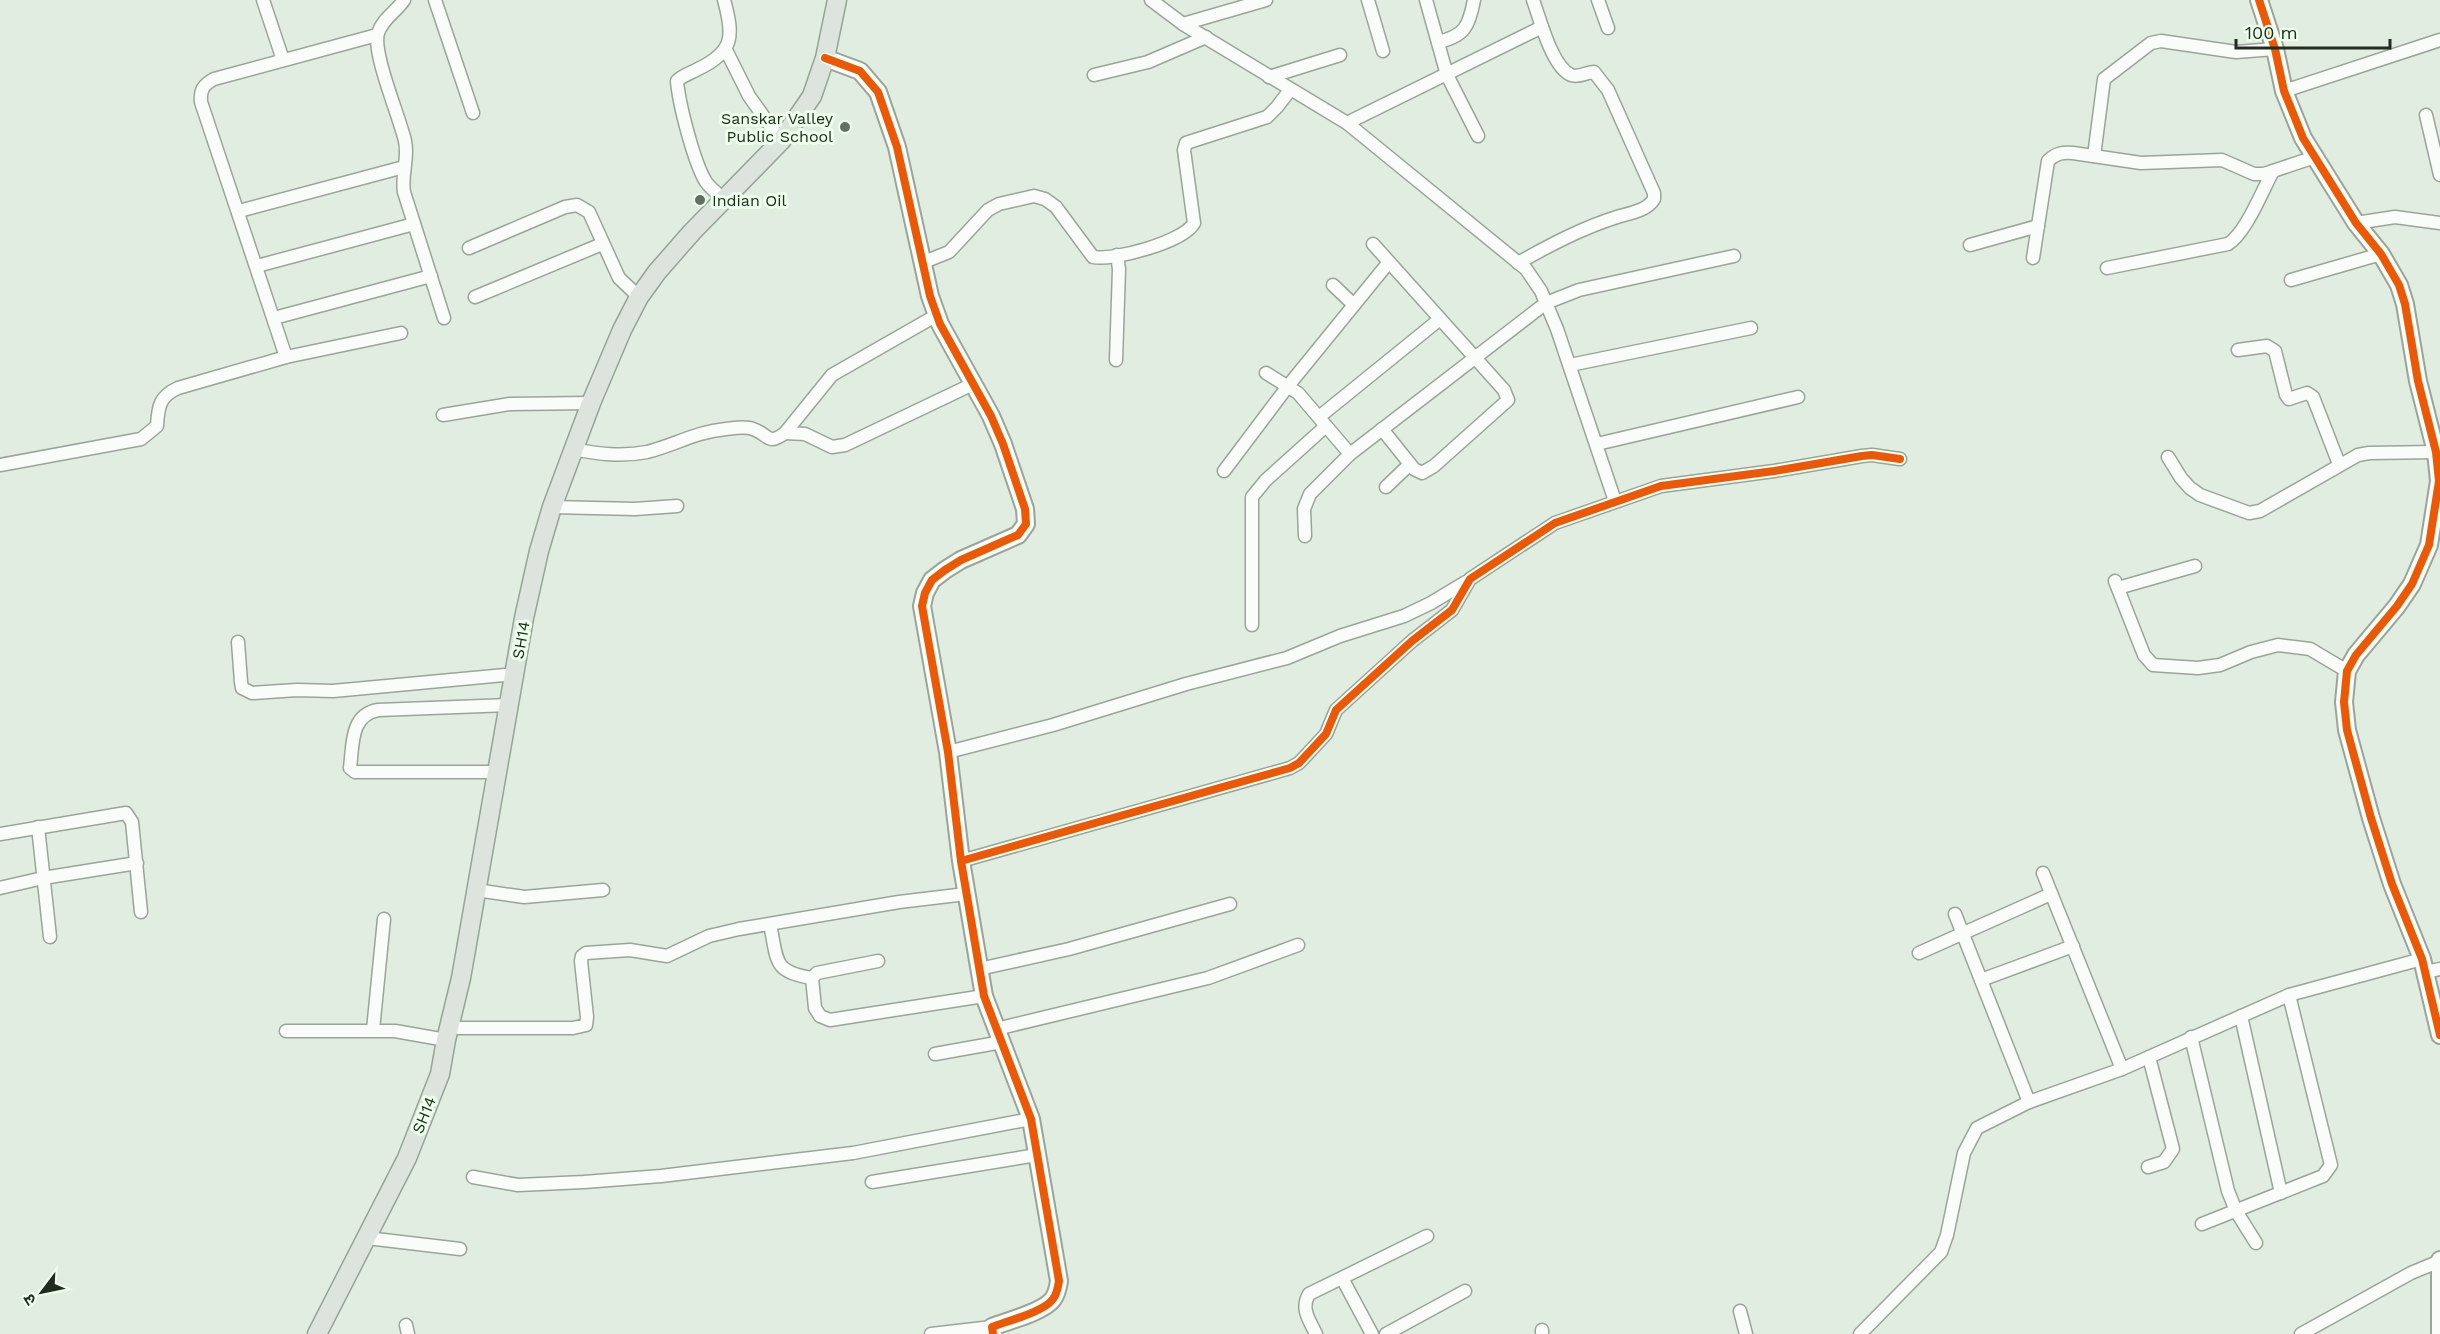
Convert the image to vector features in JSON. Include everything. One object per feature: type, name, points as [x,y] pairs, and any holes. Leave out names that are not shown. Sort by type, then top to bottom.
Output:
[{"type":"main road","name":"SH14","points":[[317,1334],[407,1158],[440,1074],[461,978],[509,705],[537,562],[552,507],[573,449],[622,330],[639,297],[657,272],[781,141],[812,96],[825,58],[837,0]]},
{"type":"street","points":[[263,0],[283,60]]},
{"type":"street","points":[[404,0],[382,23],[377,35],[384,75],[405,142],[406,157],[401,179],[404,192],[444,318]]},
{"type":"street","points":[[435,0],[473,113]]},
{"type":"street","points":[[724,0],[731,28],[726,50],[714,62],[677,81],[690,138],[701,170],[706,182],[724,199]]},
{"type":"street","points":[[1151,0],[1183,24],[1347,123],[1526,269],[1541,291],[1570,365],[1615,501]]},
{"type":"street","points":[[1183,24],[1266,0]]},
{"type":"street","points":[[1368,0],[1383,51]]},
{"type":"street","points":[[1425,0],[1448,75],[1478,136]]},
{"type":"street","points":[[1438,42],[1461,34],[1466,27],[1474,0]]},
{"type":"street","points":[[1518,263],[1588,227],[1646,208],[1654,199],[1654,193],[1601,78],[1594,72],[1577,76],[1569,75],[1552,52],[1533,0]]},
{"type":"street","points":[[1598,0],[1608,28]]},
{"type":"street","points":[[2259,0],[2275,49],[2284,91],[2299,130],[2356,223],[2381,254],[2399,285],[2405,304],[2418,381],[2436,452],[2439,475],[2435,547],[2412,584],[2360,650],[2347,671],[2343,702],[2350,739],[2392,884],[2429,966],[2440,1035]]},
{"type":"street","points":[[1347,123],[1542,27]]},
{"type":"street","points":[[286,357],[201,102],[200,93],[205,84],[214,80],[377,35]]},
{"type":"street","points":[[1094,75],[1148,62],[1206,37]]},
{"type":"street","points":[[2284,91],[2440,40]]},
{"type":"street","points":[[2094,156],[2104,79],[2151,43],[2169,41],[2236,52],[2275,49]]},
{"type":"street","points":[[726,50],[749,96],[781,141]]},
{"type":"street","points":[[1269,77],[1340,55]]},
{"type":"street","points":[[825,58],[860,71],[878,92],[897,147],[930,296],[937,315],[1003,444],[1024,509],[1026,524],[1018,535],[962,560],[932,580],[925,593],[922,606],[948,752],[961,861],[984,996],[1031,1119],[1059,1281],[1057,1293],[1052,1301],[992,1330],[931,1334]]},
{"type":"street","points":[[924,262],[949,252],[988,210],[999,204],[1034,196],[1045,199],[1056,207],[1093,257],[1100,258],[1150,247],[1185,233],[1194,223],[1184,150],[1186,143],[1267,117],[1290,90]]},
{"type":"street","points":[[2426,115],[2440,175]]},
{"type":"street","points":[[2033,258],[2048,160],[2054,155],[2068,153],[2141,163],[2222,160],[2254,174],[2264,174],[2315,157]]},
{"type":"street","points":[[239,211],[404,167]]},
{"type":"street","points":[[2107,268],[2228,244],[2235,240],[2273,171]]},
{"type":"street","points":[[469,248],[565,207],[577,205],[589,212],[619,278],[639,297]]},
{"type":"street","points":[[2356,223],[2395,217],[2440,223]]},
{"type":"street","points":[[257,266],[414,224]]},
{"type":"street","points":[[1970,245],[2038,226]]},
{"type":"street","points":[[475,297],[602,244]]},
{"type":"street","points":[[1373,244],[1504,390],[1509,400],[1427,471],[1417,472],[1382,429]]},
{"type":"street","points":[[2291,280],[2381,254]]},
{"type":"street","points":[[1116,360],[1119,269],[1117,255]]},
{"type":"street","points":[[1305,536],[1306,502],[1310,494],[1350,453],[1546,303],[1579,290],[1734,256]]},
{"type":"street","points":[[1224,471],[1288,386],[1389,262]]},
{"type":"street","points":[[274,318],[431,276]]},
{"type":"street","points":[[1333,285],[1354,305]]},
{"type":"street","points":[[573,449],[615,455],[645,452],[697,434],[741,427],[751,428],[769,440],[776,439],[785,433],[832,375],[937,315]]},
{"type":"street","points":[[1252,625],[1252,497],[1322,422],[1440,319]]},
{"type":"street","points":[[1570,365],[1751,328]]},
{"type":"street","points":[[0,465],[141,439],[157,426],[160,400],[166,393],[286,357],[401,333]]},
{"type":"street","points":[[2238,350],[2267,346],[2275,351],[2286,395],[2289,399],[2307,393],[2313,397],[2339,465]]},
{"type":"street","points":[[1266,373],[1298,393],[1350,453]]},
{"type":"street","points":[[785,433],[805,434],[832,447],[845,445],[973,384]]},
{"type":"street","points":[[1597,444],[1798,397]]},
{"type":"street","points":[[443,415],[510,404],[591,403]]},
{"type":"street","points":[[2168,457],[2190,488],[2200,495],[2249,513],[2260,511],[2358,455],[2436,452]]},
{"type":"street","points":[[948,752],[1075,719],[1186,684],[1287,658],[1340,636],[1404,616],[1431,603],[1470,579],[1555,523],[1661,486],[1862,456],[1900,459]]},
{"type":"street","points":[[1386,487],[1410,464]]},
{"type":"street","points":[[552,507],[636,509],[677,506]]},
{"type":"street","points":[[2195,566],[2116,584],[2144,655],[2152,665],[2198,668],[2220,665],[2251,652],[2278,645],[2310,649],[2347,671]]},
{"type":"street","points":[[961,861],[1290,768],[1299,763],[1326,734],[1336,710],[1404,648],[1452,610],[1470,579]]},
{"type":"street","points":[[238,642],[242,688],[252,693],[297,690],[333,692],[515,674]]},
{"type":"street","points":[[497,772],[355,772],[350,768],[354,731],[359,719],[368,712],[378,710],[509,705]]},
{"type":"street","points":[[0,834],[126,813],[132,822],[141,912]]},
{"type":"street","points":[[38,827],[50,937]]},
{"type":"street","points":[[0,888],[43,878],[137,863]]},
{"type":"street","points":[[2043,873],[2122,1069]]},
{"type":"street","points":[[476,890],[524,897],[603,890]]},
{"type":"street","points":[[286,1031],[373,1030],[447,1034],[581,1027],[586,1025],[587,1017],[581,962],[586,952],[630,950],[667,956],[709,936],[899,902],[966,894]]},
{"type":"street","points":[[1919,953],[2051,894]]},
{"type":"street","points":[[979,969],[1069,949],[1230,904]]},
{"type":"street","points":[[1955,914],[2029,1102]]},
{"type":"street","points":[[373,1030],[384,919]]},
{"type":"street","points":[[770,925],[780,965],[786,972],[812,978],[824,970],[878,961]]},
{"type":"street","points":[[935,1054],[1208,978],[1298,945]]},
{"type":"street","points":[[1981,980],[2073,946]]},
{"type":"street","points":[[1860,1334],[1941,1252],[1947,1235],[1964,1153],[1977,1128],[2029,1102],[2122,1069],[2289,995],[2429,966]]},
{"type":"street","points":[[812,978],[816,1012],[824,1019],[984,996]]},
{"type":"street","points":[[2202,1224],[2323,1176],[2331,1166],[2289,995]]},
{"type":"street","points":[[2241,1016],[2281,1193]]},
{"type":"street","points":[[2191,1037],[2228,1191],[2236,1211],[2256,1243]]},
{"type":"street","points":[[2148,1167],[2163,1162],[2174,1149],[2149,1057]]},
{"type":"street","points":[[473,1178],[518,1185],[661,1176],[853,1152],[1031,1119]]},
{"type":"street","points":[[872,1182],[1037,1155]]},
{"type":"street","points":[[1317,1334],[1305,1311],[1305,1301],[1309,1294],[1427,1236]]},
{"type":"street","points":[[367,1238],[460,1248]]},
{"type":"street","points":[[2301,1334],[2440,1260],[2440,1334]]},
{"type":"street","points":[[1342,1278],[1372,1334]]},
{"type":"street","points":[[1386,1334],[1466,1291]]},
{"type":"street","points":[[1740,1311],[1746,1334]]},
{"type":"cycle path","points":[[2259,0],[2275,49],[2284,91],[2303,138],[2356,223],[2381,254],[2399,285],[2405,304],[2418,381],[2436,452],[2439,481],[2429,545],[2412,584],[2397,606],[2356,655],[2347,671],[2344,702],[2347,730],[2371,818],[2392,884],[2422,959],[2440,1035]]},
{"type":"cycle path","points":[[825,58],[860,71],[878,92],[897,147],[930,296],[940,324],[991,416],[1025,509],[1026,524],[1018,535],[961,560],[945,570],[932,580],[925,593],[922,606],[948,752],[961,861],[984,996],[1031,1119],[1059,1281],[1055,1295],[1048,1304],[1034,1312],[992,1327],[993,1334]]},
{"type":"cycle path","points":[[961,861],[1290,768],[1299,763],[1326,734],[1336,710],[1412,641],[1452,610],[1470,579],[1555,523],[1661,486],[1774,471],[1862,456],[1900,459]]},
{"type":"place","name":"Sanskar Valley Public School","points":[[845,127]]},
{"type":"place","name":"Indian Oil","points":[[700,200]]}]
